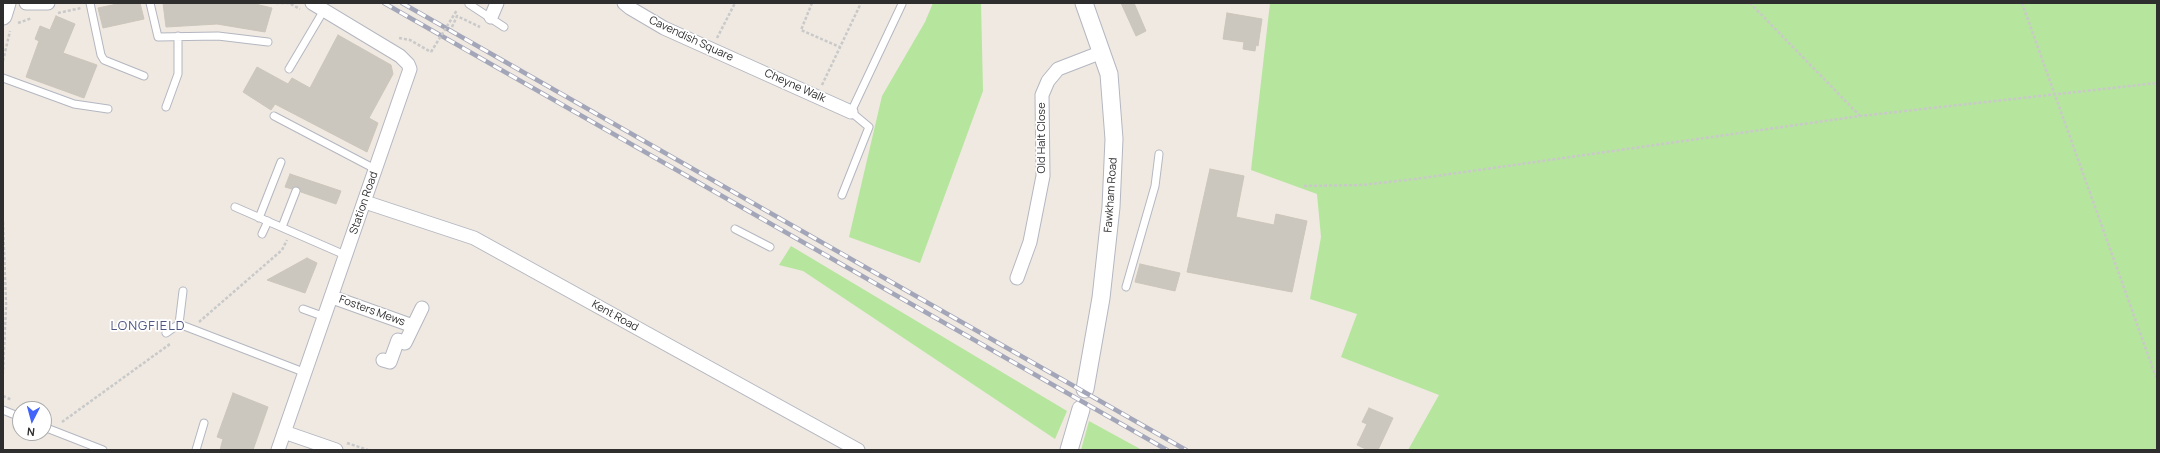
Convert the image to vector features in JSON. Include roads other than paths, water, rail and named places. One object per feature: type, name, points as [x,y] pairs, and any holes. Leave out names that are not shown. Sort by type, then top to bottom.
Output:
[{"type":"street","points":[[7,3],[10,23]]},
{"type":"street","points":[[26,3],[52,8]]},
{"type":"street","name":"Station Road","points":[[278,450],[409,74],[408,64],[395,53],[321,14],[312,3]]},
{"type":"street","points":[[491,17],[497,3]]},
{"type":"street","name":"Cavendish Square","points":[[624,3],[664,28],[738,61]]},
{"type":"street","name":"Fawkham Road","points":[[1084,3],[1109,74],[1114,139],[1111,207],[1101,298],[1085,389]]},
{"type":"street","name":"Old Halt Close","points":[[1017,278],[1030,242],[1043,176],[1041,114],[1042,95],[1048,81],[1058,69],[1102,52]]},
{"type":"street","name":"Cheyne Walk","points":[[738,61],[851,112]]},
{"type":"street","name":"Kent Road","points":[[365,202],[474,238],[858,450]]},
{"type":"street","name":"Fosters Mews","points":[[332,297],[413,326]]},
{"type":"street","name":"Fosters Mews","points":[[383,360],[390,362],[398,340],[405,343],[422,308]]},
{"type":"street","points":[[1069,450],[1081,409]]},
{"type":"street","points":[[284,432],[341,446]]},
{"type":"lane","points":[[150,3],[158,37],[218,36],[268,42]]},
{"type":"lane","points":[[469,4],[491,17],[504,27]]},
{"type":"lane","points":[[842,194],[869,127],[851,112],[902,4]]},
{"type":"lane","points":[[90,5],[104,60],[144,76]]},
{"type":"lane","points":[[289,69],[321,14]]},
{"type":"lane","points":[[166,107],[178,74],[178,36]]},
{"type":"lane","points":[[3,78],[74,104],[108,109]]},
{"type":"lane","points":[[274,116],[375,169]]},
{"type":"lane","points":[[1126,287],[1155,186],[1159,154]]},
{"type":"lane","points":[[259,218],[281,162]]},
{"type":"lane","points":[[282,227],[296,191]]},
{"type":"lane","points":[[234,208],[346,255]]},
{"type":"lane","points":[[262,234],[268,221]]},
{"type":"lane","points":[[735,229],[770,248]]},
{"type":"lane","points":[[166,333],[179,324],[183,291]]},
{"type":"lane","points":[[303,309],[325,317]]},
{"type":"lane","points":[[179,324],[306,373]]},
{"type":"lane","points":[[196,450],[204,423]]},
{"type":"lane","points":[[52,430],[103,450]]},
{"type":"railway","points":[[384,3],[1167,450]]},
{"type":"railway","points":[[402,3],[1186,450]]},
{"type":"district","name":"LONGFIELD","points":[[148,326]]}]
